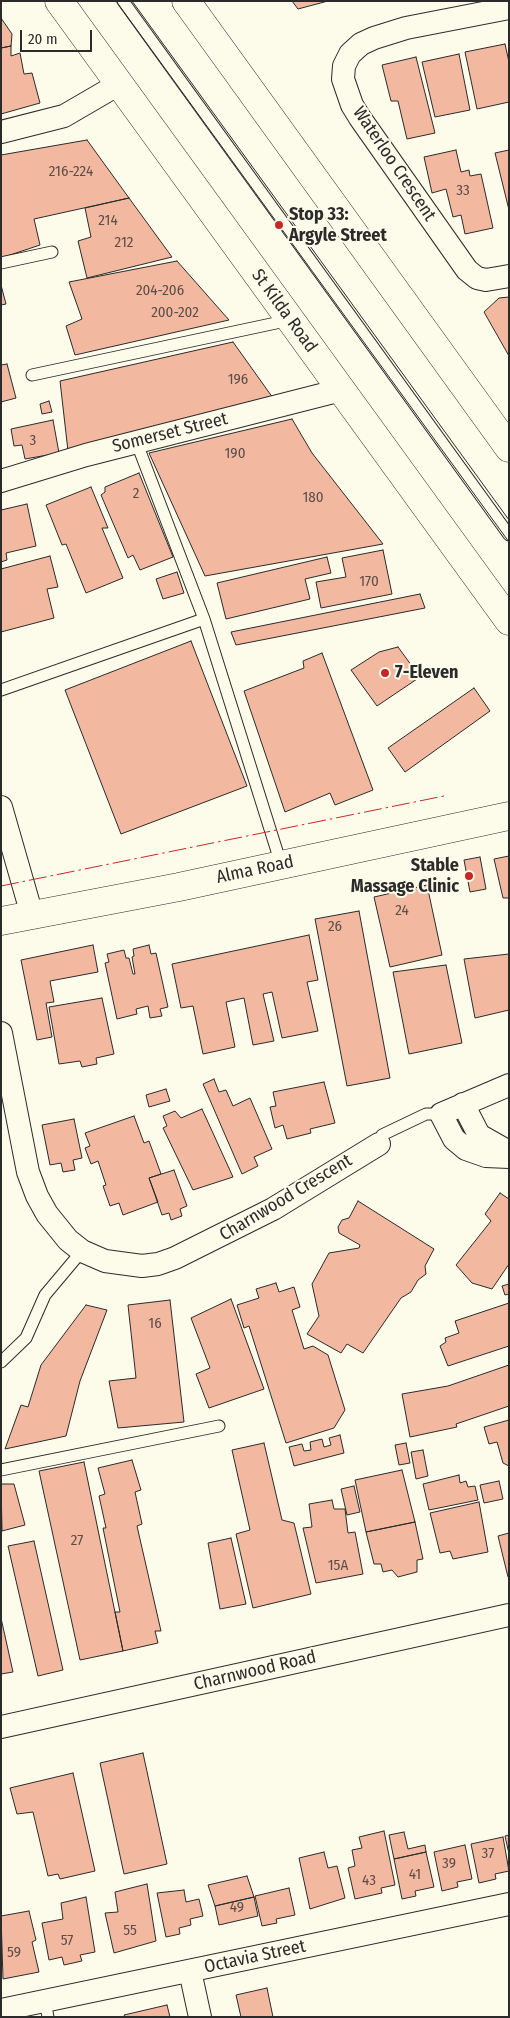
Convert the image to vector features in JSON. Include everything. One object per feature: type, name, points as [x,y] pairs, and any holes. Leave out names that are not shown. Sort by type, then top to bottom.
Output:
[{"type":"main road","name":"St Kilda Road","points":[[59,1],[509,621]]},
{"type":"main road","points":[[186,1],[509,448]]},
{"type":"main road","name":"Alma Road","points":[[1,921],[180,887],[509,816]]},
{"type":"street","name":"Waterloo Crescent","points":[[509,8],[406,28],[374,38],[361,44],[350,54],[344,66],[343,78],[360,118],[467,270],[477,278],[486,280],[509,276]]},
{"type":"street","points":[[1,132],[64,116],[119,84]]},
{"type":"street","name":"Somerset Street","points":[[1,481],[136,442],[341,390]]},
{"type":"street","points":[[1,807],[32,915]]},
{"type":"street","name":"Charnwood Crescent","points":[[1,1033],[33,1186],[53,1224],[82,1252],[95,1258],[123,1265],[150,1265],[175,1258],[273,1209],[379,1144]]},
{"type":"street","name":"Charnwood Crescent","points":[[441,1114],[509,1085]]},
{"type":"street","points":[[463,1104],[479,1135],[509,1152]]},
{"type":"street","points":[[441,1114],[454,1139],[466,1149],[486,1156],[509,1157]]},
{"type":"street","name":"Charnwood Road","points":[[1,1728],[509,1615]]},
{"type":"street","name":"Octavia Street","points":[[1,2010],[47,2009],[190,1971],[509,1904]]},
{"type":"street","points":[[190,1971],[200,2017]]},
{"type":"lane","points":[[122,1],[509,535]]},
{"type":"lane","points":[[1,264],[52,252]]},
{"type":"lane","points":[[32,375],[290,320]]},
{"type":"lane","points":[[136,442],[204,619],[281,864]]},
{"type":"lane","points":[[1,690],[204,619]]},
{"type":"lane","name":"Charnwood Crescent","points":[[379,1144],[382,1135],[426,1114],[441,1114]]},
{"type":"lane","points":[[1,1362],[26,1338],[45,1295],[82,1252]]},
{"type":"lane","points":[[1,1470],[219,1426]]},
{"type":"building","points":[[292,1],[328,1],[298,9]]},
{"type":"building","points":[[1,18],[12,34],[11,46],[1,48]]},
{"type":"building","points":[[505,44],[509,62],[509,102],[477,109],[465,52]]},
{"type":"building","points":[[11,46],[11,56],[20,53],[24,74],[32,73],[40,103],[1,114],[1,48]]},
{"type":"building","points":[[459,54],[470,110],[435,117],[422,62]]},
{"type":"building","points":[[416,57],[435,133],[407,139],[398,101],[391,101],[382,65]]},
{"type":"building","points":[[87,140],[129,198],[34,219],[40,245],[1,258],[1,155]]},
{"type":"building","points":[[456,150],[461,172],[469,170],[470,176],[481,174],[493,228],[465,234],[461,215],[453,217],[446,189],[432,193],[424,157]]},
{"type":"building","points":[[509,150],[509,210],[495,153]]},
{"type":"building","points":[[129,198],[172,257],[87,278],[78,241],[91,237],[85,208]]},
{"type":"building","points":[[177,261],[229,320],[75,355],[66,326],[82,319],[69,282]]},
{"type":"building","points":[[1,285],[6,304],[1,305]]},
{"type":"building","points":[[509,297],[509,356],[484,312],[499,298]]},
{"type":"building","points":[[233,342],[273,398],[68,451],[60,381]]},
{"type":"building","points":[[7,364],[16,398],[1,402],[1,365]]},
{"type":"building","points":[[49,401],[52,412],[42,414],[40,404]]},
{"type":"building","points":[[292,419],[312,453],[383,544],[205,576],[149,453]]},
{"type":"building","points":[[53,420],[59,453],[25,459],[22,445],[14,446],[11,429]]},
{"type":"building","points":[[139,473],[173,557],[140,570],[133,555],[128,558],[101,495],[105,492],[105,487]]},
{"type":"building","points":[[91,487],[108,528],[102,528],[123,578],[86,593],[66,544],[62,545],[46,505]]},
{"type":"building","points":[[27,504],[36,546],[6,553],[7,560],[1,562],[1,510]]},
{"type":"building","points":[[383,550],[392,594],[321,608],[316,582],[346,577],[342,558]]},
{"type":"building","points":[[50,556],[58,587],[47,589],[54,618],[1,632],[1,569]]},
{"type":"building","points":[[327,557],[331,573],[305,579],[310,599],[226,619],[217,583]]},
{"type":"building","points":[[177,572],[184,593],[163,599],[156,579]]},
{"type":"building","points":[[420,594],[425,608],[236,645],[231,632]]},
{"type":"building","points":[[191,641],[247,786],[121,834],[65,690]]},
{"type":"building","name":"7-Eleven","points":[[398,647],[420,677],[377,706],[351,670],[379,652]]},
{"type":"building","points":[[322,653],[373,790],[335,805],[330,793],[285,812],[244,691],[304,668],[303,661]]},
{"type":"building","points":[[474,688],[490,711],[405,772],[388,748]]},
{"type":"building","points":[[509,856],[509,898],[503,898],[494,859]]},
{"type":"building","points":[[480,857],[486,889],[470,892],[464,860]]},
{"type":"building","points":[[427,885],[442,955],[390,967],[374,897]]},
{"type":"building","points":[[359,911],[390,1078],[347,1086],[315,919]]},
{"type":"building","points":[[309,935],[318,980],[307,982],[318,1031],[282,1038],[272,992],[263,994],[274,1041],[253,1045],[244,998],[226,1002],[235,1047],[203,1054],[193,1006],[181,1008],[172,964]]},
{"type":"building","points":[[93,945],[98,972],[50,981],[54,1002],[46,1003],[52,1037],[37,1040],[21,960]]},
{"type":"building","points":[[149,945],[151,954],[156,953],[168,1007],[160,1009],[162,1016],[150,1018],[148,1006],[136,1009],[137,1014],[117,1019],[105,963],[109,962],[107,954],[124,950],[126,958],[129,958],[133,974],[135,974],[132,957],[134,956],[133,949]]},
{"type":"building","points":[[509,954],[509,1010],[475,1018],[464,959]]},
{"type":"building","points":[[446,965],[462,1043],[409,1054],[393,972]]},
{"type":"building","points":[[102,998],[114,1054],[96,1058],[97,1064],[82,1067],[80,1061],[59,1064],[49,1007]]},
{"type":"building","points":[[214,1079],[219,1092],[226,1090],[233,1106],[250,1098],[272,1149],[254,1157],[258,1166],[242,1174],[203,1084]]},
{"type":"building","points":[[324,1082],[335,1123],[310,1129],[311,1133],[287,1139],[283,1125],[275,1128],[270,1107],[276,1106],[273,1092]]},
{"type":"building","points":[[166,1089],[170,1101],[149,1107],[146,1095]]},
{"type":"building","points":[[202,1109],[233,1177],[193,1190],[163,1128],[167,1126],[163,1116],[175,1111],[181,1118]]},
{"type":"building","points":[[134,1116],[144,1143],[149,1141],[161,1174],[149,1178],[158,1202],[123,1215],[119,1203],[110,1206],[103,1186],[106,1185],[98,1161],[91,1164],[85,1148],[90,1146],[85,1133]]},
{"type":"building","points":[[74,1119],[82,1158],[73,1160],[75,1170],[63,1172],[61,1163],[50,1165],[42,1125]]},
{"type":"building","points":[[174,1170],[187,1206],[180,1209],[182,1216],[171,1220],[169,1213],[162,1215],[149,1178]]},
{"type":"building","points":[[500,1193],[509,1199],[509,1264],[492,1289],[472,1283],[456,1265],[491,1221],[485,1214]]},
{"type":"building","points":[[358,1201],[434,1249],[425,1266],[426,1274],[418,1280],[411,1292],[401,1298],[363,1353],[347,1344],[341,1353],[307,1334],[319,1316],[312,1284],[329,1253],[359,1248],[360,1245],[339,1233],[338,1227],[342,1220],[349,1218]]},
{"type":"building","points":[[276,1283],[279,1292],[294,1287],[300,1307],[292,1310],[304,1349],[313,1346],[328,1355],[345,1410],[334,1428],[286,1443],[249,1326],[244,1328],[237,1305],[259,1298],[256,1289]]},
{"type":"building","points":[[509,1284],[509,1294],[505,1295],[502,1286]]},
{"type":"building","points":[[231,1299],[264,1389],[209,1408],[196,1374],[210,1368],[191,1318]]},
{"type":"building","points":[[170,1300],[184,1422],[118,1428],[109,1381],[136,1378],[128,1305]]},
{"type":"building","points":[[509,1303],[509,1346],[448,1366],[440,1346],[446,1342],[445,1338],[459,1333],[455,1321]]},
{"type":"building","points":[[86,1305],[107,1310],[80,1381],[66,1436],[5,1449],[21,1405],[28,1407],[41,1365]]},
{"type":"building","points":[[509,1365],[509,1406],[456,1424],[457,1427],[410,1437],[402,1394],[448,1386]]},
{"type":"building","points":[[509,1420],[509,1466],[503,1463],[497,1442],[489,1444],[484,1427]]},
{"type":"building","points":[[340,1435],[344,1453],[294,1466],[289,1447],[302,1444],[304,1451],[311,1450],[310,1442],[322,1439],[324,1447],[331,1445],[329,1438]]},
{"type":"building","points":[[264,1443],[282,1520],[294,1523],[311,1594],[253,1608],[236,1534],[250,1530],[232,1450]]},
{"type":"building","points":[[406,1443],[410,1463],[399,1465],[395,1445]]},
{"type":"building","points":[[423,1450],[428,1476],[416,1479],[411,1452]]},
{"type":"building","points":[[132,1460],[141,1490],[135,1492],[142,1524],[137,1526],[161,1631],[155,1631],[158,1643],[123,1651],[115,1612],[120,1612],[103,1528],[106,1528],[99,1496],[105,1494],[98,1468]]},
{"type":"building","points":[[84,1462],[123,1651],[80,1660],[39,1471]]},
{"type":"building","points":[[402,1470],[415,1522],[366,1532],[355,1480]]},
{"type":"building","points":[[459,1475],[460,1483],[466,1481],[468,1487],[475,1486],[478,1500],[429,1510],[423,1484]]},
{"type":"building","points":[[499,1481],[503,1499],[484,1503],[480,1485]]},
{"type":"building","points":[[1,1484],[14,1484],[25,1525],[2,1531]]},
{"type":"building","points":[[354,1486],[360,1512],[347,1515],[341,1489]]},
{"type":"building","points":[[332,1500],[334,1509],[345,1509],[348,1533],[355,1532],[363,1574],[316,1583],[303,1528],[312,1527],[309,1504]]},
{"type":"building","points":[[479,1502],[488,1552],[453,1559],[450,1551],[440,1553],[430,1513]]},
{"type":"building","points":[[415,1522],[423,1559],[417,1560],[417,1572],[398,1577],[392,1570],[383,1572],[381,1564],[374,1564],[366,1532]]},
{"type":"building","points":[[509,1533],[509,1577],[508,1577],[498,1536]]},
{"type":"building","points":[[231,1538],[246,1604],[220,1609],[208,1543]]},
{"type":"building","points":[[34,1541],[63,1670],[38,1676],[8,1546]]},
{"type":"building","points":[[1,1618],[13,1672],[1,1674]]},
{"type":"building","points":[[143,1753],[167,1864],[124,1874],[100,1763]]},
{"type":"building","points":[[73,1773],[95,1871],[60,1879],[58,1874],[48,1876],[33,1812],[17,1814],[10,1788]]},
{"type":"building","points":[[384,1831],[395,1885],[381,1888],[382,1893],[355,1899],[348,1868],[355,1866],[352,1850],[362,1848],[359,1837]]},
{"type":"building","points":[[404,1832],[408,1849],[425,1845],[426,1852],[394,1859],[389,1835]]},
{"type":"building","points":[[509,1835],[509,1854],[505,1836]]},
{"type":"building","points":[[503,1837],[509,1871],[495,1874],[496,1879],[479,1883],[471,1844]]},
{"type":"building","points":[[465,1845],[472,1879],[457,1882],[458,1887],[442,1891],[434,1852]]},
{"type":"building","points":[[324,1852],[328,1868],[337,1866],[345,1898],[310,1909],[299,1858]]},
{"type":"building","points":[[426,1852],[434,1887],[415,1891],[416,1896],[402,1899],[394,1859]]},
{"type":"building","points":[[247,1876],[254,1897],[215,1906],[208,1885]]},
{"type":"building","points":[[147,1884],[156,1941],[114,1953],[105,1913],[118,1912],[115,1892]]},
{"type":"building","points":[[289,1888],[295,1915],[276,1919],[277,1923],[262,1926],[255,1896]]},
{"type":"building","points":[[184,1890],[186,1902],[199,1899],[203,1916],[190,1919],[191,1925],[179,1928],[180,1934],[166,1937],[157,1893]]},
{"type":"building","points":[[86,1897],[95,1952],[80,1955],[82,1961],[64,1965],[62,1957],[49,1960],[42,1923],[63,1919],[61,1903]]},
{"type":"building","points":[[254,1897],[258,1916],[219,1925],[215,1906]]},
{"type":"building","points":[[29,1911],[36,1940],[32,1942],[39,1972],[3,1979],[1,1916]]},
{"type":"building","points":[[267,1988],[273,2017],[241,2017],[236,1995]]},
{"type":"building","points":[[167,2005],[170,2017],[125,2017],[124,2015]]},
{"type":"tram line","points":[[116,1],[509,542]]},
{"type":"tram line","points":[[132,1],[509,520]]},
{"type":"power","points":[[1,886],[444,796]]},
{"type":"place","name":"Stop 33: Argyle Street","points":[[279,225]]},
{"type":"place","name":"7-Eleven","points":[[385,673]]},
{"type":"place","name":"Stable Massage Clinic","points":[[469,876]]}]
